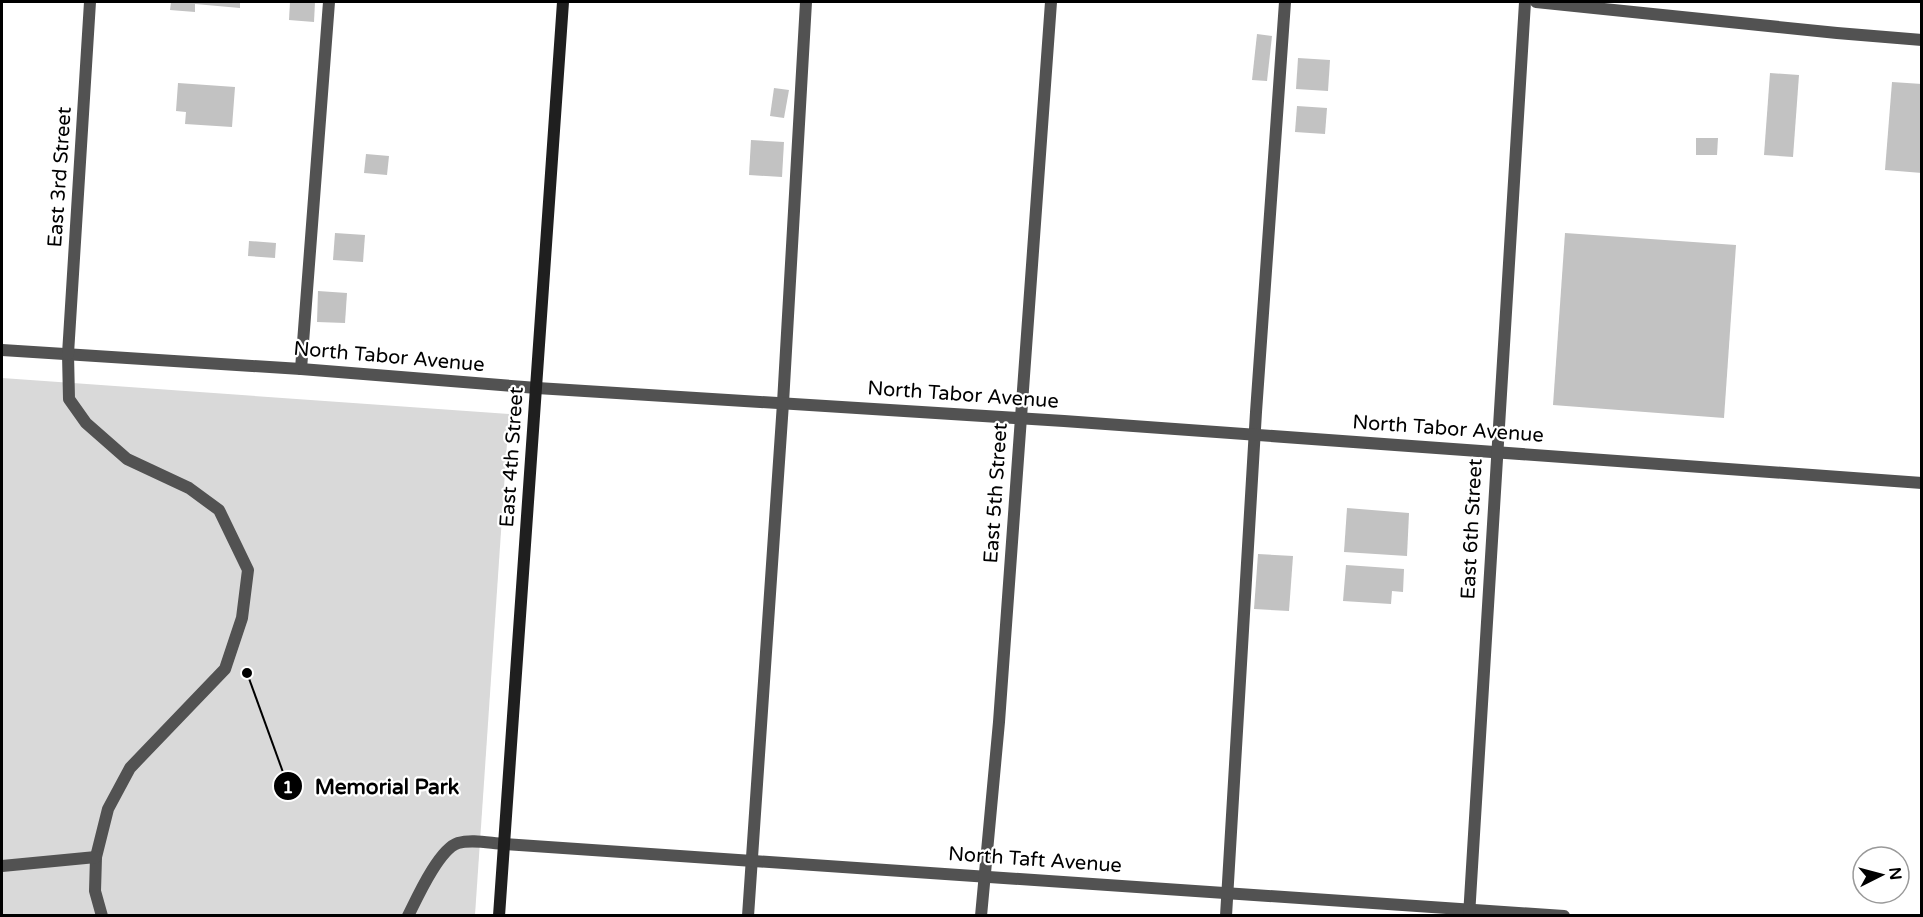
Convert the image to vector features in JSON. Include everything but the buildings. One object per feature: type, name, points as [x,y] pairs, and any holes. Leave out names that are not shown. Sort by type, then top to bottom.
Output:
[{"type":"main road","name":"East 4th Street","points":[[499,915],[563,2]]},
{"type":"street","name":"East 3rd Street","points":[[90,2],[68,354],[69,399],[86,423],[127,459],[189,488],[219,510],[248,570],[242,618],[225,669],[130,768],[108,809],[96,856],[95,891],[102,915]]},
{"type":"street","points":[[301,369],[329,2]]},
{"type":"street","points":[[747,915],[783,403],[806,2]]},
{"type":"street","name":"East 5th Street","points":[[981,915],[999,722],[1051,2]]},
{"type":"street","points":[[1226,915],[1255,435],[1285,2]]},
{"type":"street","name":"East 6th Street","points":[[1469,913],[1525,2]]},
{"type":"street","points":[[1536,2],[1922,40]]},
{"type":"street","name":"North Tabor Avenue","points":[[2,350],[1922,483]]},
{"type":"street","name":"North Taft Avenue","points":[[408,915],[440,859],[456,844],[473,841],[985,876],[1469,913],[1563,915]]},
{"type":"street","points":[[2,866],[96,856]]},
{"type":"shaded area","points":[[2,378],[509,414],[475,915],[2,915]]},
{"type":"place","name":"Memorial Park","points":[[247,673]]}]
